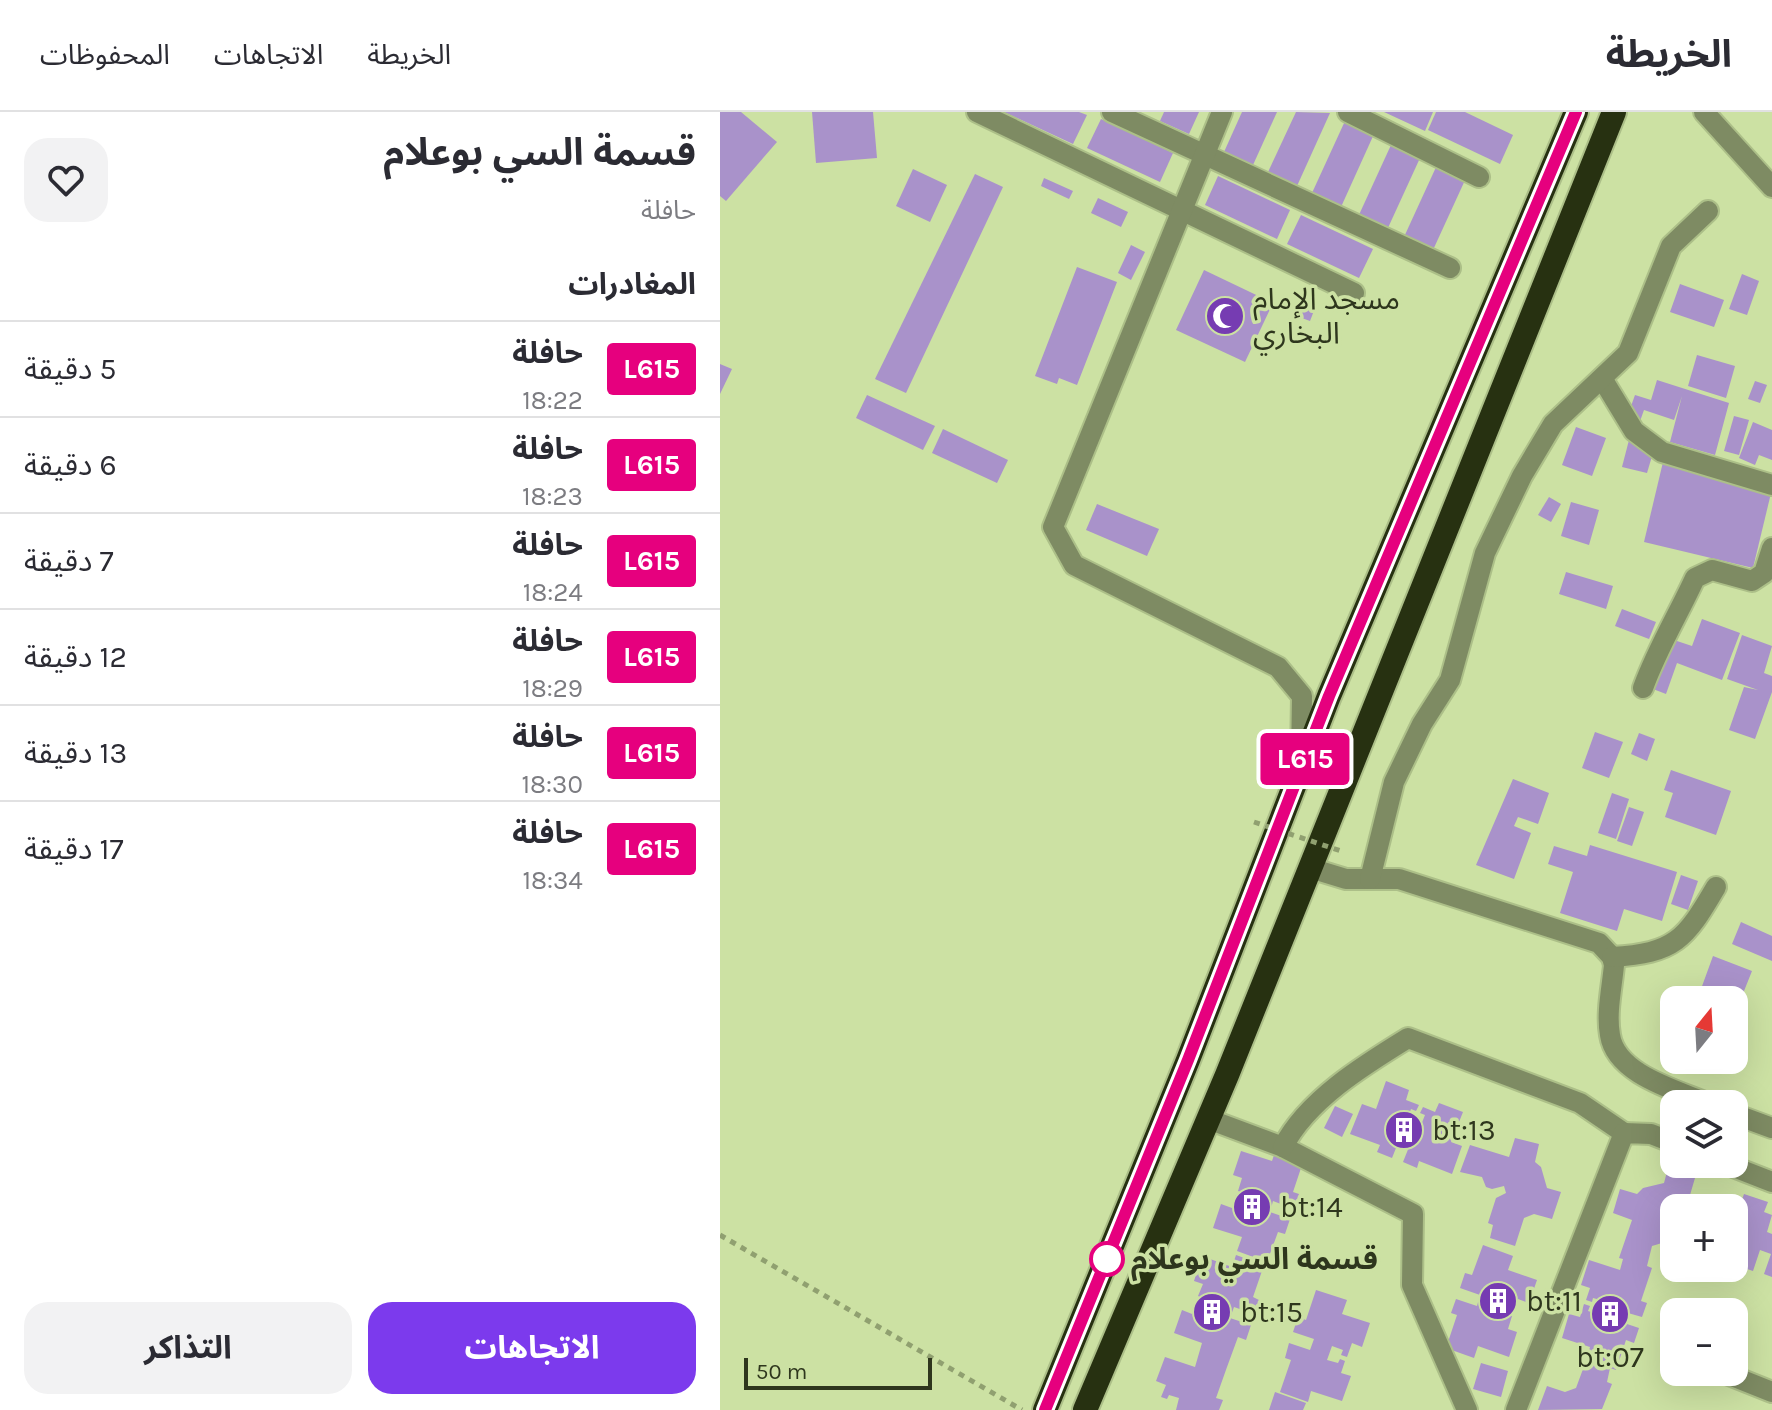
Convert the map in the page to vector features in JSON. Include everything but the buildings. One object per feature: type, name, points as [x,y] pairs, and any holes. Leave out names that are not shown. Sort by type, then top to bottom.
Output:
[{"type":"highway","points":[[1045,1410],[1182,1074],[1301,768],[1576,112]]},
{"type":"highway","points":[[1085,1410],[1208,1119],[1614,112]]},
{"type":"street","points":[[977,112],[1354,293]]},
{"type":"street","points":[[1112,112],[1450,268]]},
{"type":"street","points":[[1222,112],[1053,527],[1074,565],[1278,667],[1302,696],[1301,768]]},
{"type":"street","points":[[1348,112],[1479,177]]},
{"type":"street","points":[[1704,112],[1772,187]]},
{"type":"street","points":[[1370,879],[1394,782],[1422,724],[1450,680],[1485,553],[1522,476],[1553,424],[1603,380],[1628,353],[1671,246],[1708,211]]},
{"type":"street","points":[[1603,380],[1634,431],[1662,452],[1772,485]]},
{"type":"street","points":[[1643,688],[1656,654],[1677,620],[1695,578],[1712,570],[1752,581],[1764,573],[1772,548]]},
{"type":"street","points":[[1310,868],[1346,879],[1407,881],[1591,940],[1606,949],[1612,957],[1610,1035],[1618,1055],[1635,1070],[1679,1090]]},
{"type":"street","points":[[1612,957],[1639,955],[1671,947],[1696,920],[1716,887]]},
{"type":"street","points":[[1283,1147],[1294,1126],[1366,1064],[1408,1038],[1580,1103],[1624,1133],[1660,1138]]},
{"type":"street","points":[[1208,1119],[1283,1147],[1413,1214],[1412,1285],[1467,1410]]},
{"type":"street","points":[[1748,1119],[1772,1128]]},
{"type":"street","points":[[1516,1410],[1624,1133]]},
{"type":"street","points":[[1748,1173],[1772,1182]]},
{"type":"street","points":[[1748,1382],[1772,1392]]},
{"type":"path","points":[[1254,822],[1344,852]]},
{"type":"path","points":[[720,1235],[1023,1410]]},
{"type":"bus line","name":"L615","points":[[1045,1410],[1188,1060],[1329,696],[1576,112]]},
{"type":"place","name":"مسجد الإمام البخاري","points":[[1225,316]]},
{"type":"place","name":"bt:13","points":[[1404,1130]]},
{"type":"place","name":"bt:14","points":[[1252,1207]]},
{"type":"place","name":"قسمة السي بوعلام","points":[[1107,1259]]},
{"type":"place","name":"bt:11","points":[[1498,1301]]},
{"type":"place","name":"bt:15","points":[[1212,1312]]},
{"type":"place","name":"bt:07","points":[[1610,1314]]}]
